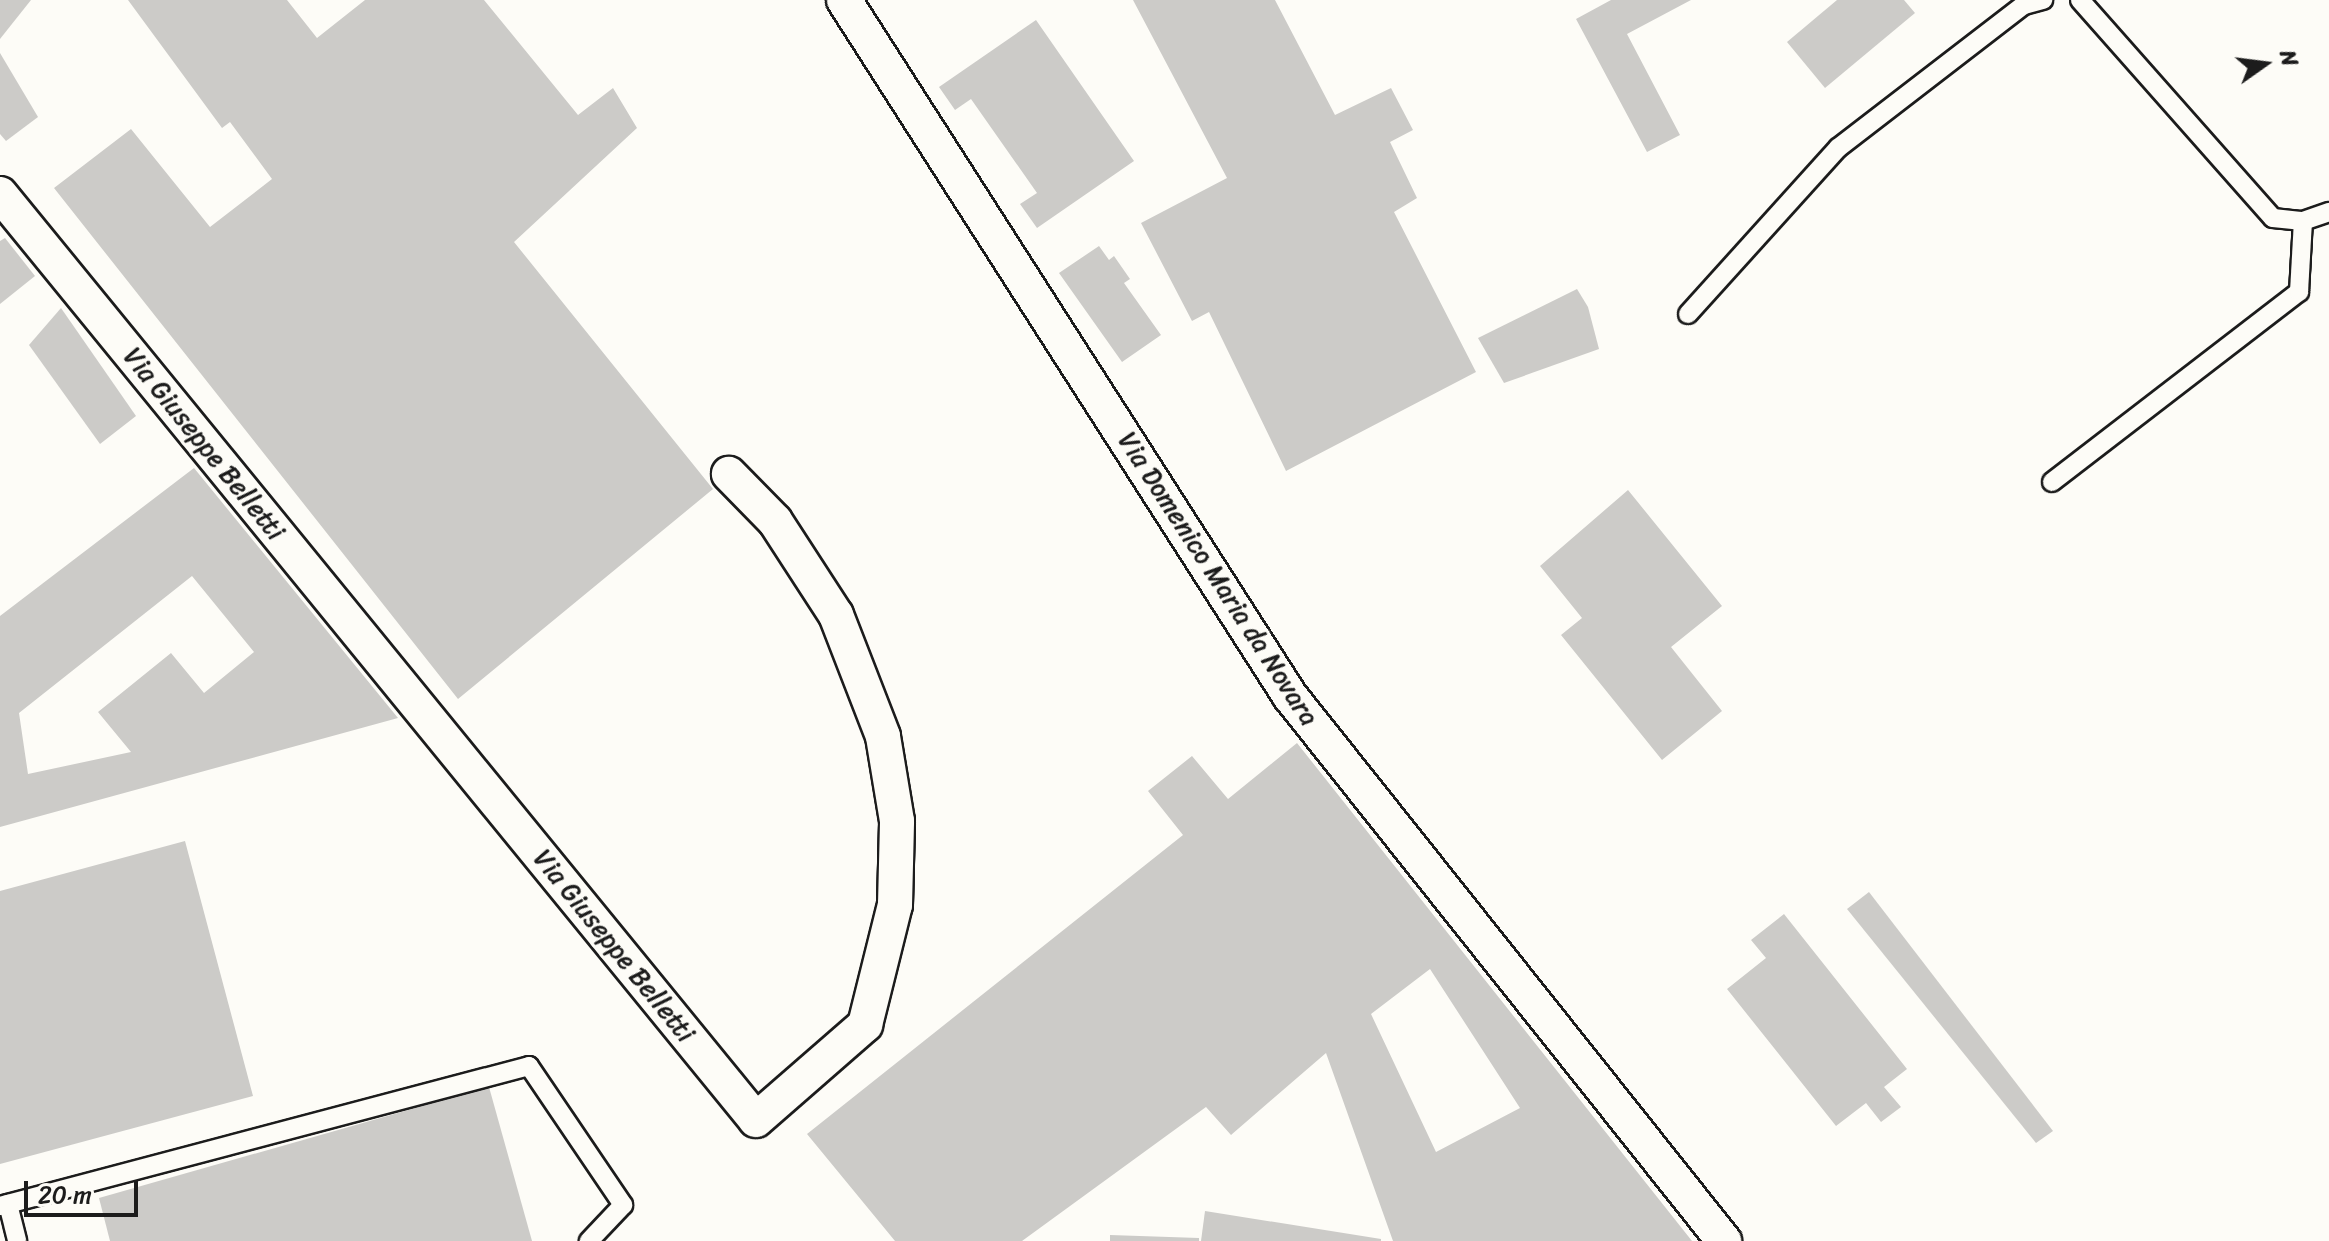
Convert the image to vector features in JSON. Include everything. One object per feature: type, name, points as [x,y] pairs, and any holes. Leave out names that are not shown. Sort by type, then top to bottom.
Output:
[{"type":"street","name":"Via Domenico Maria da Novara","points":[[844,0],[1290,696],[1724,1241]]},
{"type":"street","name":"Via Giuseppe Belletti","points":[[0,194],[756,1120],[865,1025],[895,905],[897,821],[883,736],[836,615],[775,521],[729,474]]},
{"type":"lane","points":[[1688,314],[1838,148],[2024,5],[2043,0]]},
{"type":"lane","points":[[2080,0],[2273,218],[2303,221],[2329,212]]},
{"type":"lane","points":[[2052,482],[2299,292],[2303,221]]},
{"type":"lane","points":[[17,1241],[4,1205],[529,1066],[623,1205],[589,1241]]},
{"type":"building","points":[[0,0],[31,0],[0,39]]},
{"type":"building","points":[[128,0],[287,0],[317,38],[365,0],[484,0],[578,115],[613,88],[637,128],[514,242],[713,489],[458,699],[54,188],[131,129],[210,227],[272,179],[230,122],[222,128]]},
{"type":"building","points":[[1133,0],[1275,0],[1335,115],[1391,88],[1413,130],[1390,142],[1417,198],[1394,212],[1476,372],[1286,471],[1209,312],[1192,321],[1141,223],[1227,178]]},
{"type":"building","points":[[1611,0],[1691,0],[1627,34],[1680,135],[1647,152],[1576,19]]},
{"type":"building","points":[[1837,0],[1904,0],[1915,13],[1825,88],[1787,42]]},
{"type":"building","points":[[1036,20],[1134,161],[1037,228],[1020,204],[1037,193],[971,99],[955,110],[939,87]]},
{"type":"building","points":[[0,53],[38,117],[6,141],[0,134]]},
{"type":"building","points":[[5,238],[35,276],[0,304],[0,241]]},
{"type":"building","points":[[1099,246],[1109,260],[1114,256],[1130,279],[1124,283],[1161,335],[1122,362],[1059,273]]},
{"type":"building","points":[[1577,289],[1588,307],[1599,349],[1504,383],[1478,338]]},
{"type":"building","points":[[61,308],[136,416],[100,444],[29,345]]},
{"type":"building","points":[[194,468],[398,718],[0,827],[0,616]],"holes":[[[192,576],[254,652],[204,693],[171,653],[98,712],[131,752],[28,774],[19,713]]]},
{"type":"building","points":[[1628,490],[1722,606],[1671,647],[1722,711],[1662,760],[1561,635],[1582,618],[1540,566]]},
{"type":"building","points":[[1297,743],[1692,1241],[1393,1241],[1326,1053],[1231,1135],[1206,1107],[1022,1241],[895,1241],[807,1134],[1183,835],[1148,791],[1192,756],[1228,799]],"holes":[[[1430,969],[1520,1108],[1436,1152],[1371,1014]]]},
{"type":"building","points":[[185,841],[253,1096],[0,1164],[0,891]]},
{"type":"building","points":[[1869,892],[2053,1131],[2036,1143],[1847,909]]},
{"type":"building","points":[[1784,914],[1907,1069],[1884,1087],[1901,1107],[1881,1122],[1866,1103],[1836,1126],[1727,989],[1766,958],[1751,940]]},
{"type":"building","points":[[489,1087],[532,1241],[110,1241],[99,1198]]},
{"type":"building","points":[[1205,1211],[1381,1239],[1381,1241],[1201,1241]]},
{"type":"building","points":[[1110,1235],[1199,1238],[1199,1241],[1110,1241]]}]
